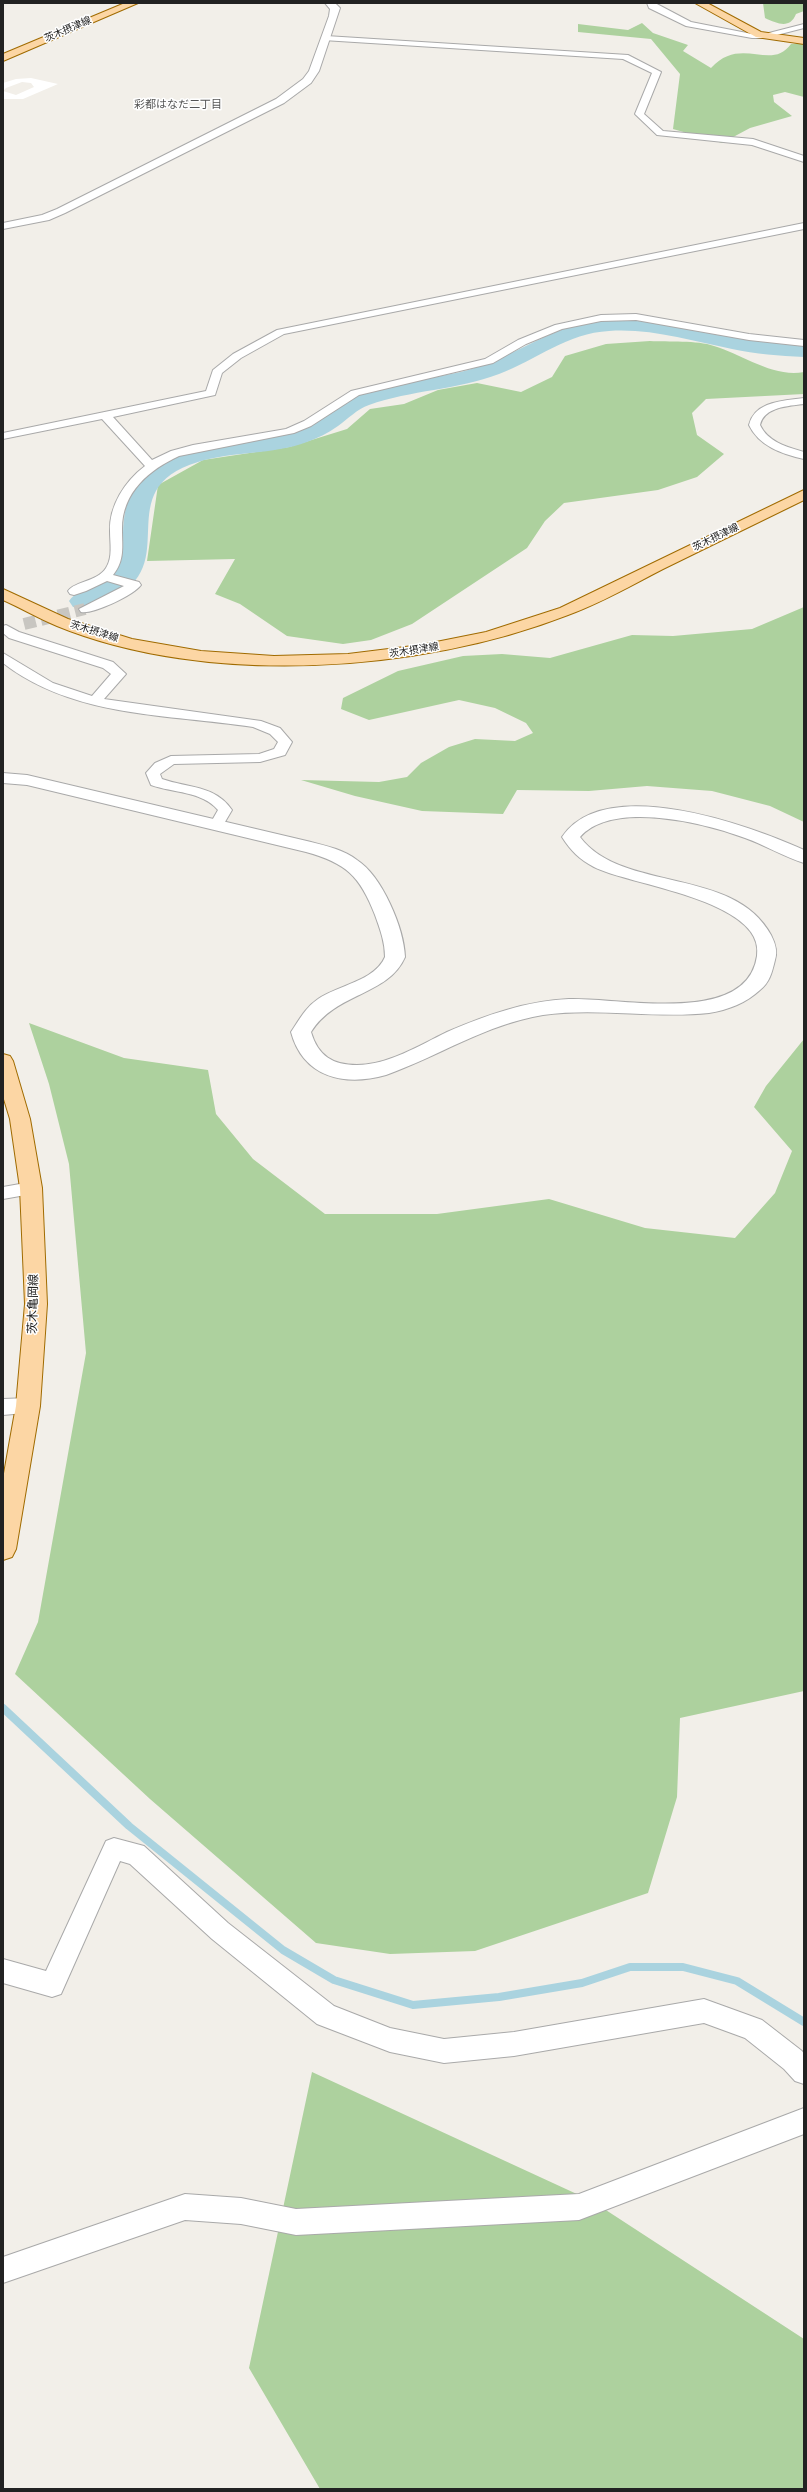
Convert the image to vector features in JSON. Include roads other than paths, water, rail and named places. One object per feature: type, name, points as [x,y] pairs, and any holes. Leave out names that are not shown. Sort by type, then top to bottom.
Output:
[{"type":"main road","name":"茨木摂津線","points":[[3,52],[116,3]]},
{"type":"main road","name":"茨木摂津線","points":[[3,58],[133,3]]},
{"type":"main road","points":[[700,3],[748,30],[765,36],[804,41]]},
{"type":"main road","name":"茨木摂津線","points":[[3,594],[24,607],[100,636],[169,651],[205,656],[275,660],[385,655],[484,638],[550,617],[588,601],[804,494]]},
{"type":"main road","name":"茨木亀岡線","points":[[3,1061],[20,1119],[31,1188],[36,1304],[28,1406],[3,1549]]},
{"type":"street","points":[[3,226],[38,219],[61,211],[280,101],[310,76],[334,16],[335,8],[330,3]]},
{"type":"street","points":[[651,3],[652,6],[666,15],[706,29],[765,36],[804,26]]},
{"type":"street","points":[[326,38],[625,57],[657,72],[639,114],[660,133],[753,142],[804,158]]},
{"type":"street","points":[[3,436],[211,392],[217,372],[236,356],[281,332],[804,226]]},
{"type":"street","points":[[74,591],[95,584],[107,577],[115,564],[117,554],[116,524],[128,488],[151,466],[179,452],[198,447],[274,435],[294,430],[311,422],[340,401],[355,393],[489,361],[538,335],[583,321],[621,316],[636,317],[749,337],[804,343]]},
{"type":"street","points":[[804,401],[779,404],[762,410],[755,417],[753,424],[755,431],[771,445],[804,456]]},
{"type":"street","points":[[104,415],[151,466]]},
{"type":"street","points":[[84,609],[99,605],[130,589],[135,584],[107,577]]},
{"type":"street","points":[[5,630],[24,624]]},
{"type":"street","points":[[5,630],[14,635],[108,665],[119,674],[94,701]]},
{"type":"street","points":[[3,657],[15,668],[41,683],[94,701],[248,723],[275,731],[285,742],[280,752],[260,758],[171,760],[160,766],[153,773],[156,782],[169,788],[211,795],[219,800],[225,810],[217,824]]},
{"type":"street","points":[[3,778],[26,780],[217,824],[343,859],[356,867],[371,885],[394,943],[395,958],[389,968],[376,978],[327,1002],[310,1016],[301,1032],[305,1049],[319,1064],[340,1071],[374,1071],[488,1023],[507,1016],[545,1008],[592,1005],[686,1011],[712,1007],[735,999],[754,986],[764,971],[767,955],[764,938],[754,923],[735,907],[708,895],[593,860],[575,847],[571,837],[575,829],[586,820],[598,816],[629,813],[669,814],[698,818],[745,831],[804,857]]},
{"type":"street","points":[[3,1193],[31,1188]]},
{"type":"street","points":[[3,1407],[28,1406]]},
{"type":"street","points":[[3,1971],[52,1985],[114,1849],[136,1854],[220,1932],[269,1972],[326,2015],[390,2040],[444,2051],[514,2044],[704,2011],[753,2029],[793,2060],[804,2072]]},
{"type":"street","points":[[3,2270],[185,2207],[241,2211],[296,2222],[579,2207],[804,2121]]},
{"type":"waterway","points":[[82,601],[111,589],[122,582],[126,577],[133,565],[137,508],[141,493],[150,479],[165,467],[192,456],[207,452],[266,445],[292,439],[322,426],[358,401],[386,392],[474,375],[508,362],[558,337],[575,330],[592,326],[611,324],[636,325],[684,332],[756,347],[804,350]]},
{"type":"waterway","points":[[3,1708],[129,1826],[283,1950],[334,1980],[413,2005],[499,1997],[582,1983],[630,1967],[683,1967],[737,1981],[804,2022]]},
{"type":"tunnel","points":[[24,624],[85,609]]},
{"type":"district","name":"彩都はなだ二丁目","points":[[178,105]]}]
